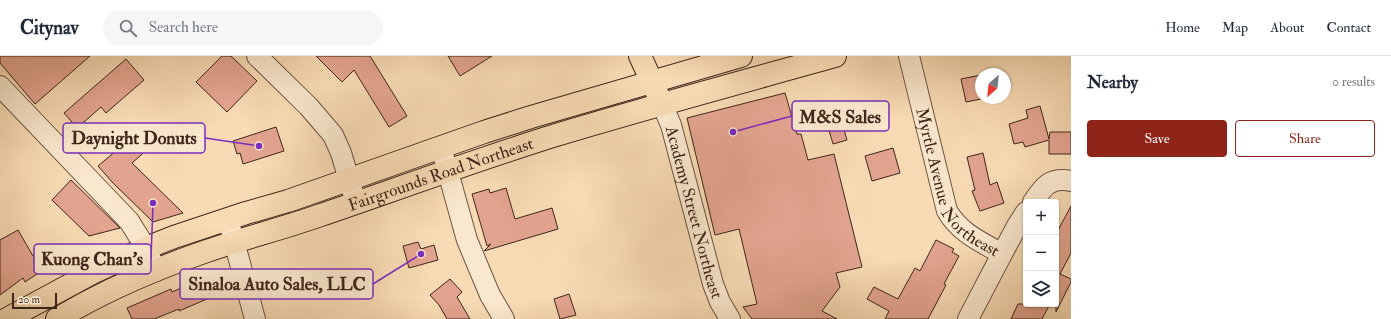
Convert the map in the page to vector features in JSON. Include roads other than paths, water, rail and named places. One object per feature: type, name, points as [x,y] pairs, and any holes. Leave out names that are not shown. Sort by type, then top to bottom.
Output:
[{"type":"main road","points":[[640,56],[662,104]]},
{"type":"main road","name":"Fairgrounds Road Northeast","points":[[7,319],[92,273],[146,248],[228,219],[288,201],[531,117],[741,56]]},
{"type":"main road","name":"Fairgrounds Road Northeast","points":[[57,319],[76,307],[130,281],[233,242],[300,222],[448,170],[555,135],[812,60],[835,56]]},
{"type":"street","points":[[257,56],[309,107],[333,135],[341,153],[356,203]]},
{"type":"street","name":"Myrtle Avenue Northeast","points":[[909,56],[948,211],[953,221],[966,233],[1002,254],[968,319]]},
{"type":"street","points":[[0,86],[129,221],[146,248],[156,271]]},
{"type":"street","name":"Academy Street Northeast","points":[[662,104],[671,125],[713,284],[720,302],[730,319]]},
{"type":"street","points":[[441,147],[467,240],[490,295],[504,319]]},
{"type":"street","points":[[1035,199],[1043,188],[1050,183],[1061,179],[1071,181]]},
{"type":"street","points":[[1002,254],[1023,217]]},
{"type":"street","points":[[228,219],[255,319]]},
{"type":"place","name":"M&S Sales","points":[[733,132]]},
{"type":"place","name":"Daynight Donuts","points":[[259,146]]},
{"type":"place","name":"Kuong Chan's","points":[[153,203]]},
{"type":"place","name":"Sinaloa Auto Sales, LLC","points":[[421,254]]}]
